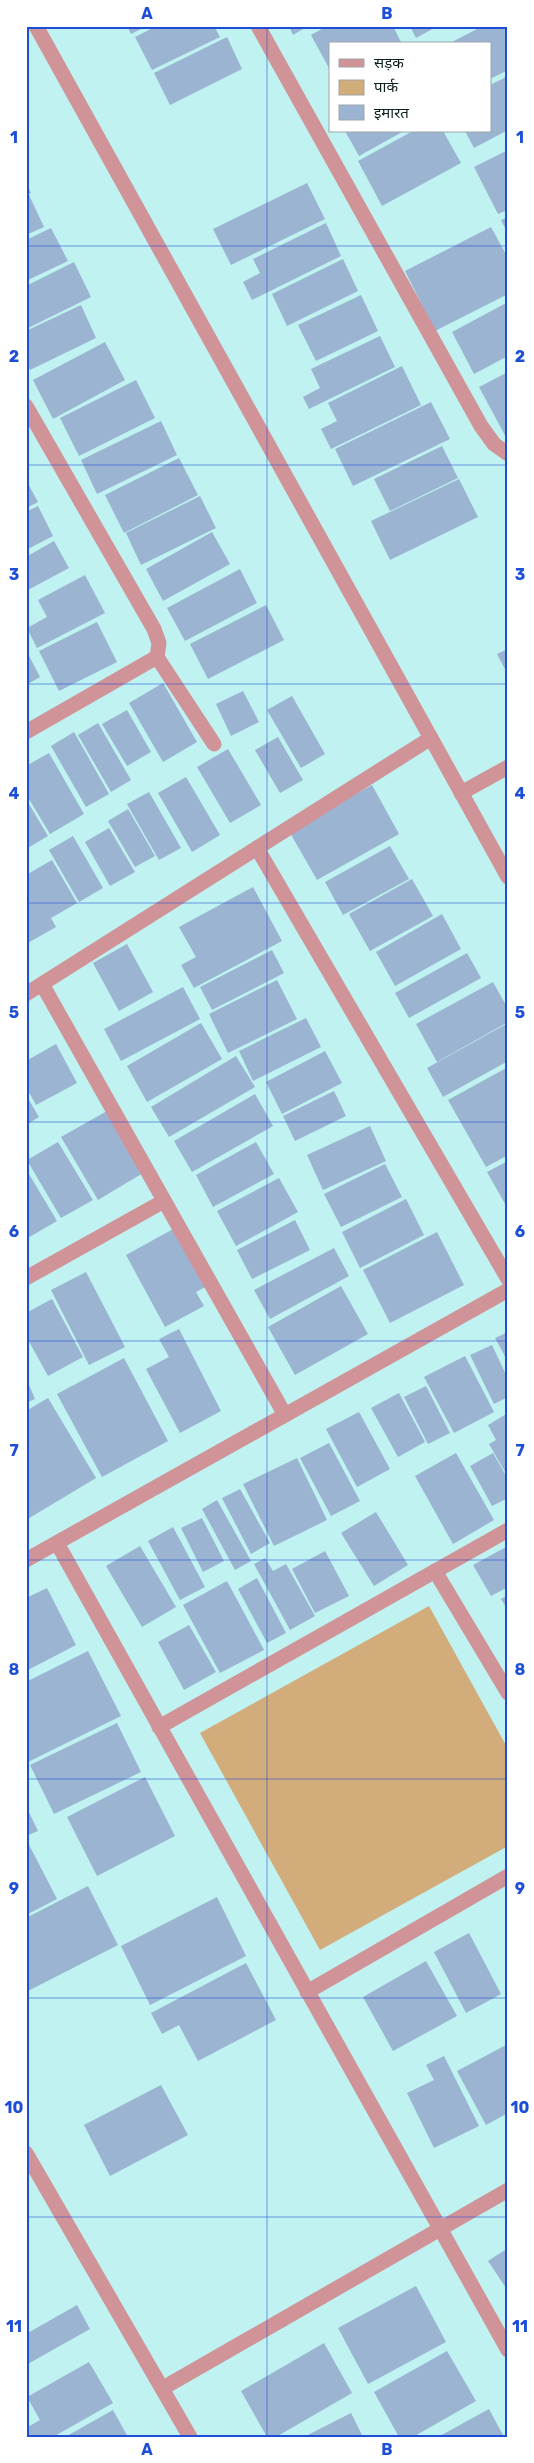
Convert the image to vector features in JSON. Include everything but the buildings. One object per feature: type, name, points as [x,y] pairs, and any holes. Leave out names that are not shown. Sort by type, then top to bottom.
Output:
[{"type":"street","points":[[36,26],[508,877]]},
{"type":"street","points":[[258,26],[481,426],[494,444],[508,454]]},
{"type":"street","points":[[26,406],[154,629],[159,643],[158,657],[214,744]]},
{"type":"street","points":[[26,732],[158,657]]},
{"type":"street","points":[[26,994],[431,738]]},
{"type":"street","points":[[461,793],[508,767]]},
{"type":"street","points":[[258,848],[508,1279]]},
{"type":"street","points":[[42,984],[285,1415]]},
{"type":"street","points":[[26,1278],[164,1201]]},
{"type":"street","points":[[26,1560],[508,1290]]},
{"type":"street","points":[[159,1727],[508,1530]]},
{"type":"street","points":[[56,1543],[508,2350]]},
{"type":"street","points":[[435,1571],[508,1693]]},
{"type":"street","points":[[307,1992],[508,1876]]},
{"type":"street","points":[[26,2153],[190,2437]]},
{"type":"street","points":[[163,2388],[508,2190]]},
{"type":"green space","points":[[429,1606],[508,1749],[508,1846],[320,1950],[200,1733]]}]
